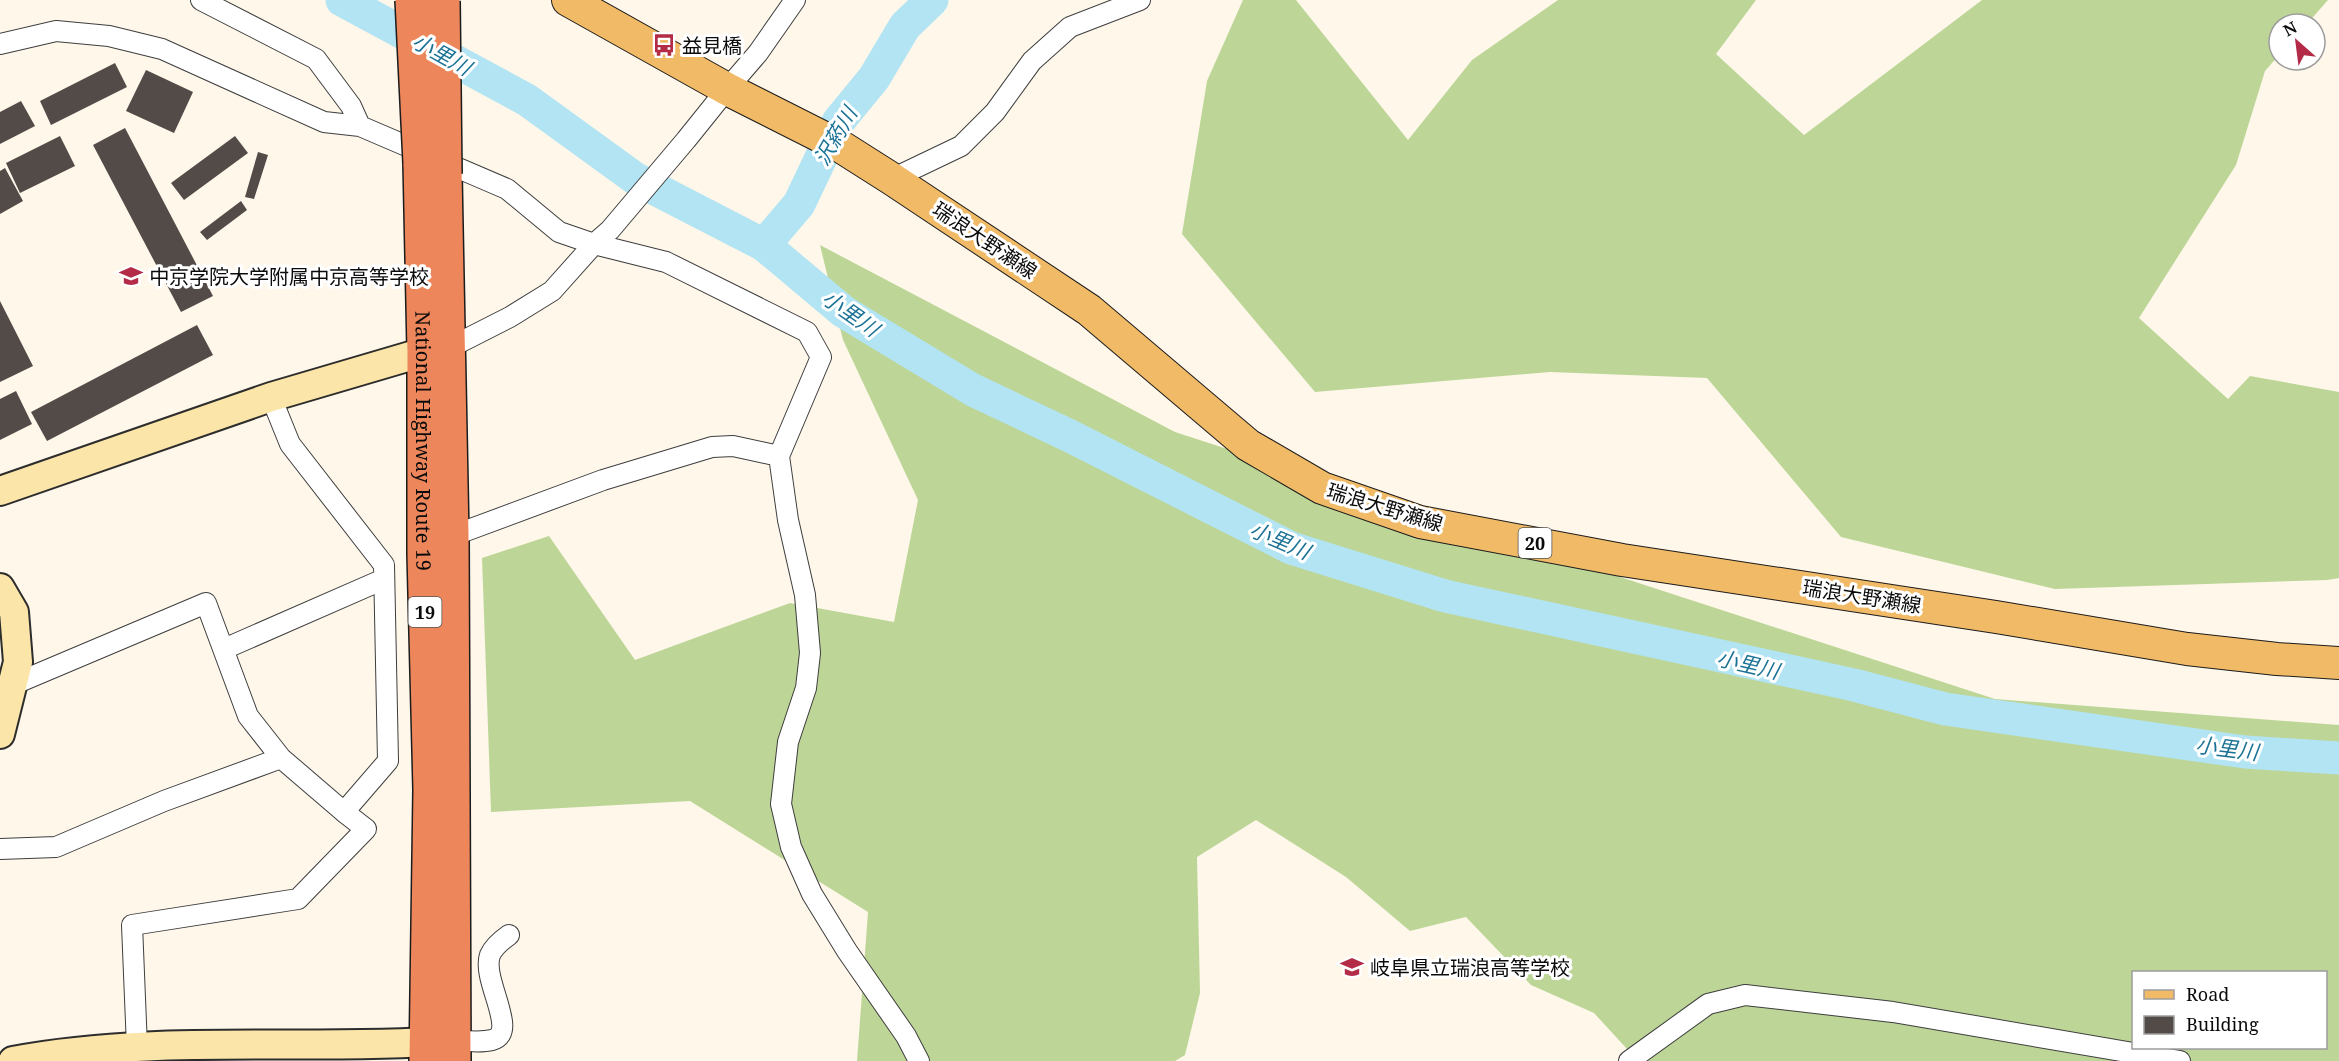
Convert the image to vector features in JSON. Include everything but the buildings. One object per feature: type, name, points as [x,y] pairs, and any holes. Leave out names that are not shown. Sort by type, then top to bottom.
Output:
[{"type":"highway","name":"National Highway Route 19","points":[[432,0],[436,351],[452,536],[440,1051]]},
{"type":"highway","name":"National Highway Route 19","points":[[436,351],[424,554],[440,1051]]},
{"type":"main road","name":"瑞浪大野瀬線","points":[[568,0],[727,89],[827,139],[892,179],[1089,310],[1248,445],[1322,488],[1409,518],[1622,560],[1996,617],[2187,649],[2339,663]]},
{"type":"street","points":[[201,0],[316,59],[351,106],[360,126]]},
{"type":"street","points":[[0,491],[271,397],[436,351],[510,317],[552,291],[594,244],[610,230],[758,53],[795,0]]},
{"type":"street","points":[[892,179],[961,146],[995,112],[1032,61],[1070,27],[1140,0]]},
{"type":"street","points":[[0,44],[56,31],[120,39],[162,49],[324,122],[360,126],[507,189],[559,232],[594,244],[666,262],[807,332],[821,357],[779,456],[788,520],[805,595],[810,653],[806,688],[788,742],[781,804],[790,847],[812,894],[847,951],[906,1036],[919,1061]]},
{"type":"street","points":[[271,397],[290,444],[384,565],[388,760],[344,812]]},
{"type":"street","points":[[452,536],[603,480],[712,447],[733,446],[779,456]]},
{"type":"street","points":[[224,649],[384,579]]},
{"type":"street","points":[[0,588],[14,612],[18,662],[0,734]]},
{"type":"street","points":[[12,686],[206,603],[248,716],[281,758],[366,829],[298,899],[132,925],[137,1047]]},
{"type":"street","points":[[0,849],[57,847],[164,801],[281,758]]},
{"type":"street","points":[[13,1061],[60,1052],[137,1047],[440,1051],[491,1041],[499,1038],[503,1032],[504,1023],[489,978],[488,963],[498,943],[510,935]]},
{"type":"street","points":[[1629,1061],[1708,1004],[1745,995],[1893,1012],[2180,1061]]},
{"type":"street","points":[[0,1046],[2,1061]]},
{"type":"green space","points":[[1243,0],[1296,0],[1408,140],[1472,60],[1558,0],[1756,0],[1716,54],[1804,135],[1982,0],[2328,0],[2318,12],[2267,12],[2267,69],[2236,165],[2139,318],[2228,399],[2250,376],[2339,392],[2339,578],[2055,589],[1841,537],[1707,378],[1550,372],[1315,392],[1182,234],[1207,81]]},
{"type":"green space","points":[[820,245],[1175,432],[1995,699],[2339,725],[2339,1061],[1638,1061],[1594,1013],[1531,985],[1466,917],[1410,931],[1346,877],[1256,820],[1197,857],[1200,993],[1185,1055],[1175,1061],[857,1061],[868,912],[690,801],[491,812],[482,558],[549,536],[635,660],[790,603],[894,622],[918,500],[843,340]]},
{"type":"waterway","name":"小里川","points":[[342,0],[527,100],[636,179],[764,245],[844,312],[973,390],[1070,436],[1291,548],[1445,596],[1854,685],[1945,709],[2245,752],[2339,758]]},
{"type":"waterway","name":"沢葯川","points":[[764,245],[799,204],[838,122],[874,78],[905,26],[932,0]]},
{"type":"place","name":"益見橋","points":[[664,45]]},
{"type":"place","name":"中京学院大学附属中京高等学校","points":[[131,276]]},
{"type":"place","name":"岐阜県立瑞浪高等学校","points":[[1352,967]]}]
